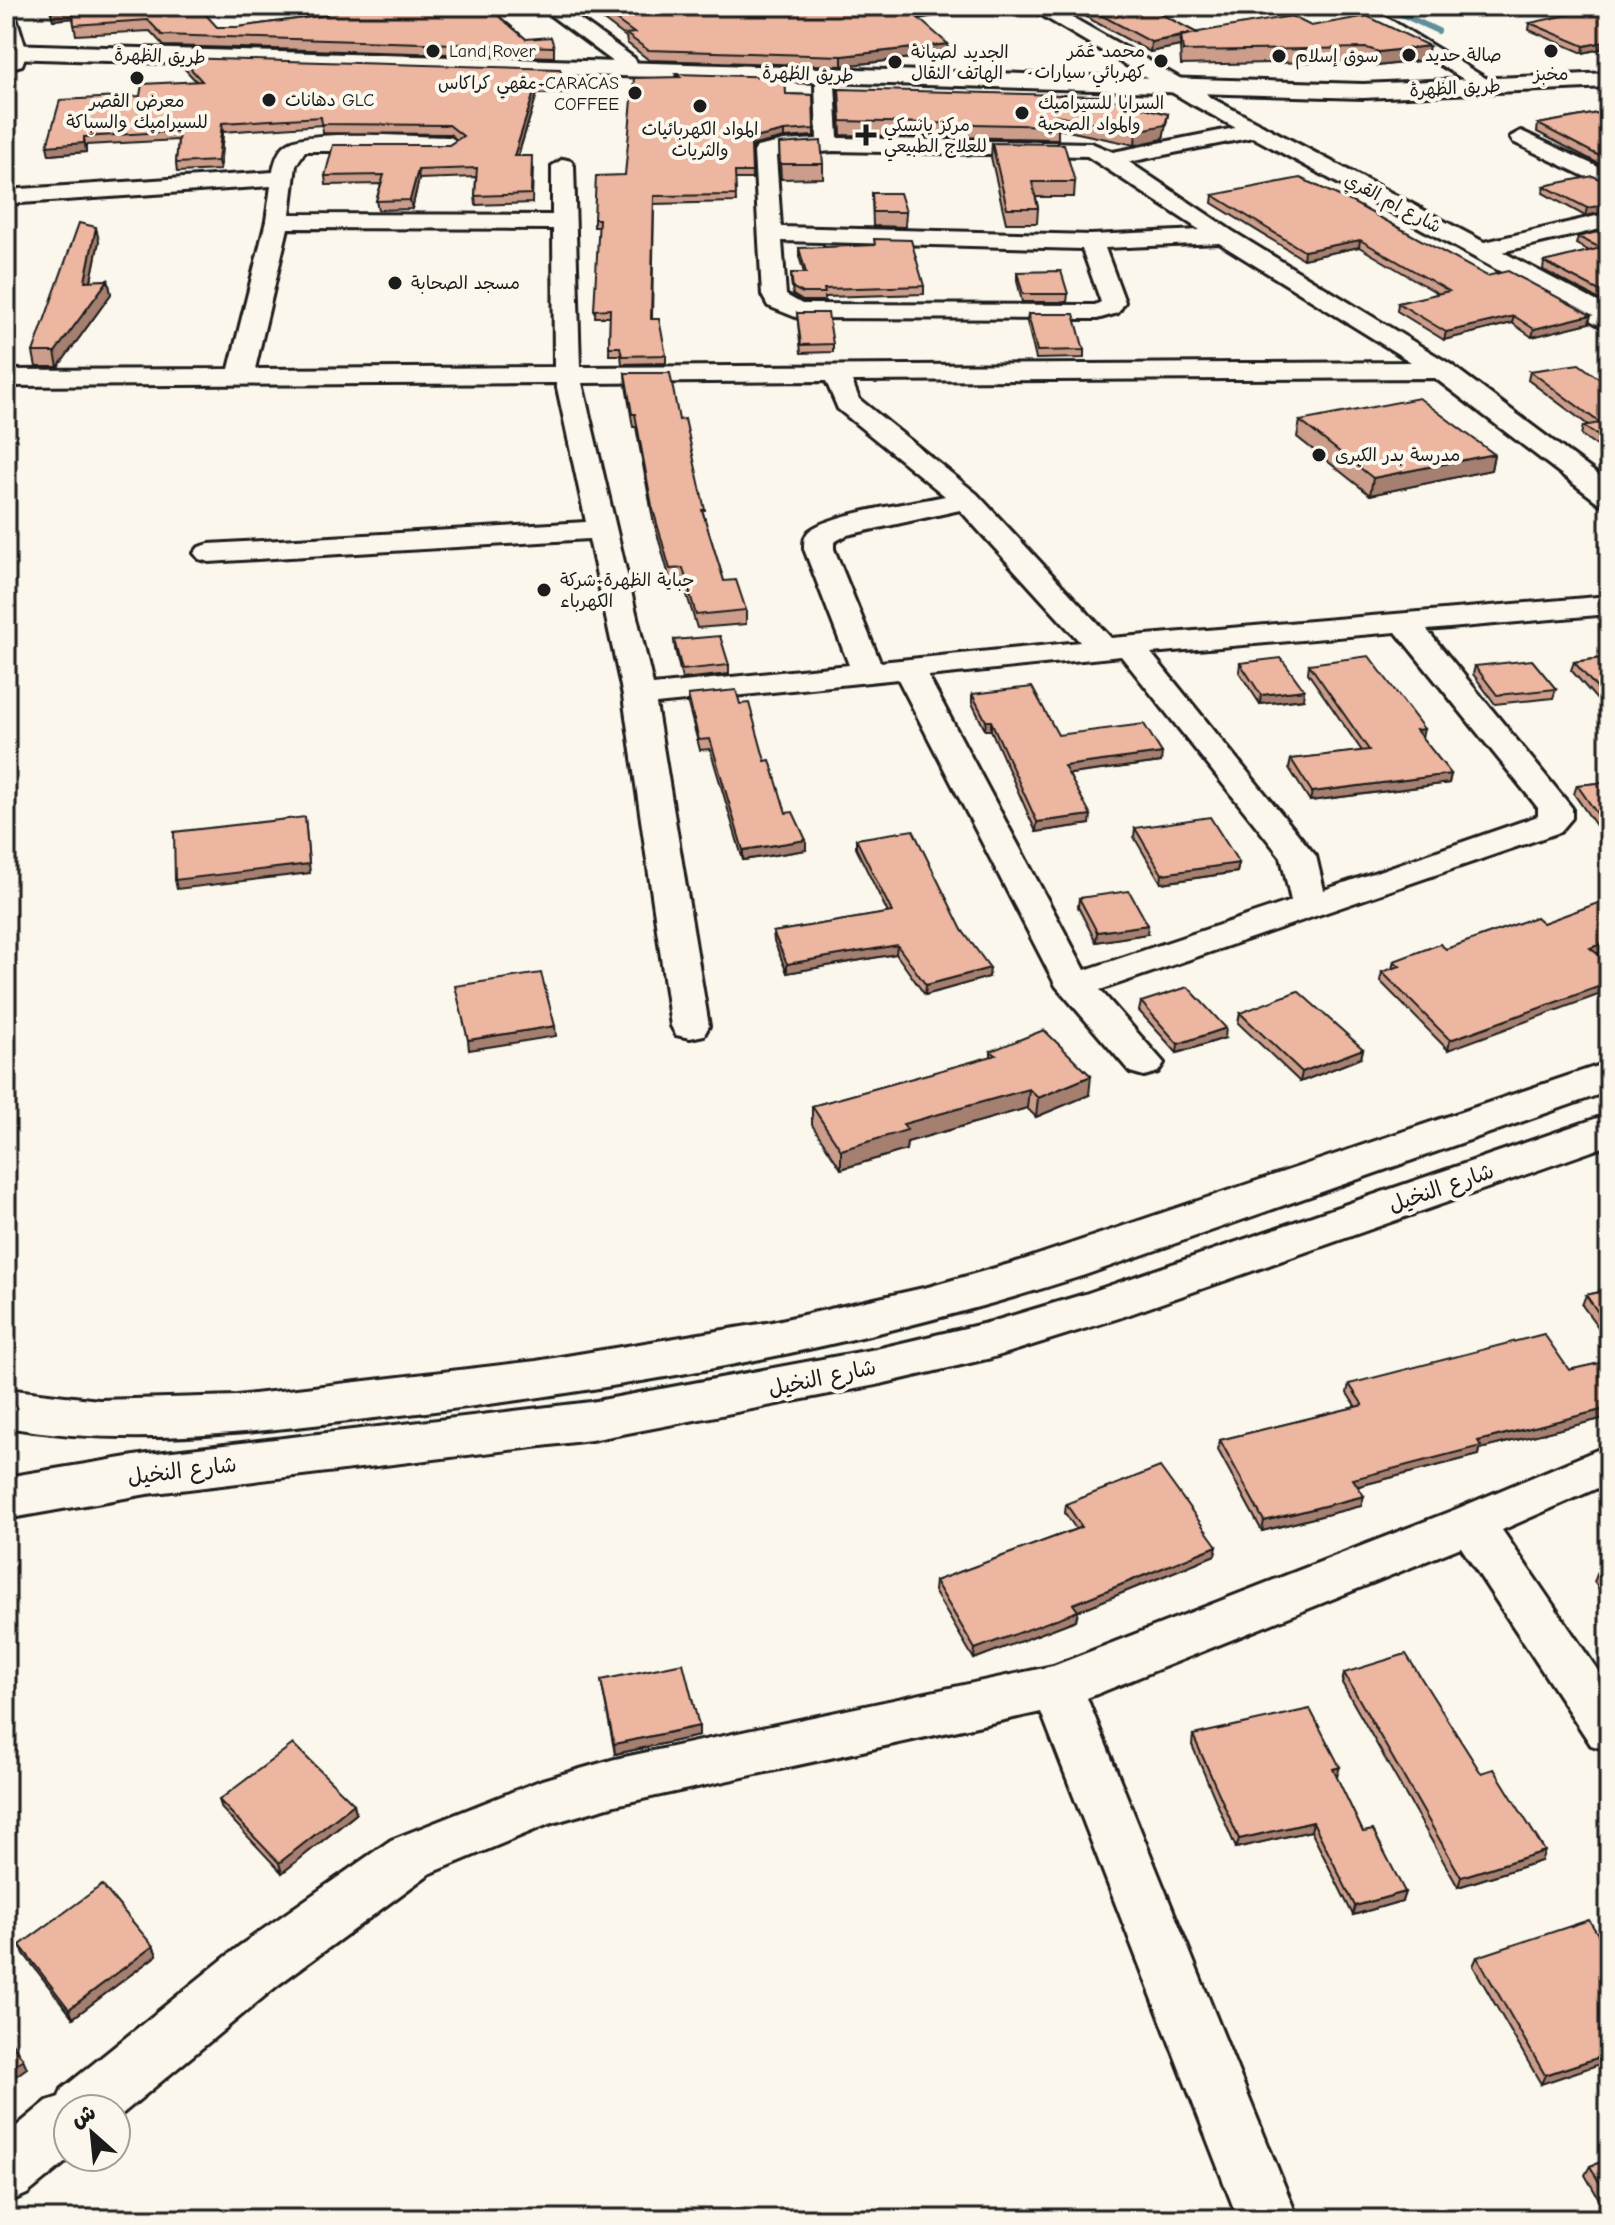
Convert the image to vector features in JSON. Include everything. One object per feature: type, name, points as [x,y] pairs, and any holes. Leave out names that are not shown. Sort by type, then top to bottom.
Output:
[{"type":"main road","name":"شارع ام القري","points":[[1037,6],[1249,127],[1609,319]]},
{"type":"main road","name":"طريق الظهرة","points":[[11,56],[632,70],[1188,92],[1280,100],[1441,103],[1609,96]]},
{"type":"main road","name":"طريق الظهرة","points":[[11,56],[825,85],[1188,92],[1363,91],[1609,80]]},
{"type":"main road","points":[[1249,127],[1253,110],[1280,100]]},
{"type":"main road","points":[[6,1408],[48,1417],[113,1423],[181,1421],[482,1388],[715,1352],[840,1325],[1005,1283],[1168,1230],[1609,1076]]},
{"type":"main road","name":"شارع النخيل","points":[[6,1498],[133,1476],[591,1421],[890,1363],[991,1340],[1102,1306],[1609,1129]]},
{"type":"street","points":[[548,6],[627,62],[632,70]]},
{"type":"street","points":[[1354,6],[1490,87]]},
{"type":"street","points":[[6,17],[11,56]]},
{"type":"street","points":[[825,85],[828,146]]},
{"type":"street","points":[[1110,159],[1249,127]]},
{"type":"street","points":[[1521,137],[1609,181]]},
{"type":"street","points":[[240,377],[278,221],[290,152],[298,146],[313,143],[450,144]]},
{"type":"street","points":[[1091,242],[1113,302],[1109,308],[1097,312],[798,311],[777,301],[769,234],[765,152],[774,148],[828,146],[1091,150],[1110,159],[1224,236],[1441,370],[1609,497]]},
{"type":"street","points":[[563,166],[567,375],[639,696],[690,1026]]},
{"type":"street","points":[[6,197],[284,178]]},
{"type":"street","points":[[1480,250],[1609,220]]},
{"type":"street","points":[[278,221],[564,222]]},
{"type":"street","points":[[769,234],[1091,242],[1224,236]]},
{"type":"street","points":[[6,378],[1441,370]]},
{"type":"street","points":[[836,373],[847,403],[858,414],[967,500],[1116,648],[1298,856],[1310,907]]},
{"type":"street","points":[[868,672],[819,549],[819,538],[838,528],[967,500]]},
{"type":"street","points":[[209,553],[602,530]]},
{"type":"street","points":[[639,696],[1116,648],[1609,605]]},
{"type":"street","points":[[1075,986],[1548,825],[1555,818],[1555,808],[1543,792],[1404,622]]},
{"type":"street","points":[[908,668],[1075,986],[1144,1063]]},
{"type":"street","points":[[103,2093],[258,1966],[410,1857],[542,1803],[615,1782],[1057,1687],[1471,1523],[1609,1463]]},
{"type":"street","points":[[1471,1523],[1609,1729]]},
{"type":"street","points":[[1057,1687],[1268,2219]]},
{"type":"street","points":[[6,2173],[52,2135]]},
{"type":"building","points":[[50,6],[198,6],[217,27],[238,27],[327,15],[318,6],[487,6],[526,39],[551,37],[554,47],[162,35],[148,20],[74,25],[73,8],[51,10]]},
{"type":"building","points":[[597,6],[939,6],[910,11],[948,44],[842,56],[648,50],[626,34],[634,33]]},
{"type":"building","points":[[1084,6],[1146,6],[1197,33],[1151,42]]},
{"type":"building","points":[[1609,6],[1609,41],[1584,46],[1530,23]]},
{"type":"building","points":[[1291,16],[1311,26],[1367,16],[1429,46],[1379,52],[1367,48],[1183,51],[1181,35]]},
{"type":"building","points":[[181,58],[560,69],[566,85],[536,86],[514,156],[532,156],[531,194],[475,196],[477,168],[418,170],[410,200],[376,201],[384,175],[325,176],[333,145],[449,145],[463,136],[449,125],[322,124],[321,117],[222,123],[218,161],[176,163],[179,131],[84,137],[84,143],[47,146],[60,100],[140,96],[142,84],[202,81]]},
{"type":"building","points":[[676,74],[785,77],[786,94],[813,95],[814,129],[784,131],[754,138],[751,145],[752,172],[735,172],[736,195],[654,196],[651,319],[659,319],[666,355],[622,356],[620,347],[609,347],[610,309],[594,310],[599,219],[594,219],[596,176],[625,175],[634,78],[680,77]]},
{"type":"building","points":[[839,89],[1099,96],[1168,114],[1165,125],[1136,131],[1056,115],[1059,126],[841,121]]},
{"type":"building","points":[[1609,111],[1609,161],[1538,124]]},
{"type":"building","points":[[821,141],[823,164],[780,164],[779,144]]},
{"type":"building","points":[[992,143],[1064,144],[1075,182],[1032,182],[1038,208],[1007,208]]},
{"type":"building","points":[[1593,176],[1609,183],[1609,204],[1587,208],[1544,186]]},
{"type":"building","points":[[1300,178],[1350,201],[1487,276],[1508,271],[1591,315],[1534,329],[1514,316],[1446,332],[1398,303],[1449,291],[1360,240],[1304,251],[1213,195]]},
{"type":"building","points":[[872,193],[900,193],[906,212],[873,212]]},
{"type":"building","points":[[79,223],[96,227],[85,281],[108,280],[55,352],[33,352]]},
{"type":"building","points":[[1609,229],[1609,296],[1544,262],[1601,248],[1578,237]]},
{"type":"building","points":[[874,239],[911,240],[924,286],[824,289],[825,293],[803,293],[793,288],[791,273],[806,273],[799,248],[875,245]]},
{"type":"building","points":[[1061,271],[1068,294],[1023,294],[1017,272]]},
{"type":"building","points":[[797,313],[828,313],[833,344],[801,345]]},
{"type":"building","points":[[1028,314],[1074,314],[1084,350],[1037,351]]},
{"type":"building","points":[[1579,364],[1609,386],[1609,443],[1583,426],[1600,423],[1530,371]]},
{"type":"building","points":[[625,373],[670,373],[679,420],[685,419],[705,510],[702,510],[724,581],[736,580],[746,610],[696,615],[683,568],[670,569],[652,506]]},
{"type":"building","points":[[1419,398],[1494,454],[1373,478],[1300,421]]},
{"type":"building","points":[[720,636],[729,665],[682,670],[674,640]]},
{"type":"building","points":[[1369,656],[1424,729],[1416,730],[1451,774],[1312,792],[1291,759],[1369,750],[1309,664]]},
{"type":"building","points":[[1609,657],[1609,693],[1601,693],[1574,662]]},
{"type":"building","points":[[1281,658],[1304,690],[1261,695],[1240,663]]},
{"type":"building","points":[[1532,660],[1556,689],[1497,695],[1475,666]]},
{"type":"building","points":[[1032,687],[1058,735],[1144,724],[1162,753],[1064,766],[1091,815],[1037,822],[991,721],[986,721],[972,694]]},
{"type":"building","points":[[736,690],[740,704],[749,703],[765,761],[770,760],[786,813],[793,812],[806,840],[743,850],[710,739],[699,740],[688,695]]},
{"type":"building","points":[[1609,782],[1609,817],[1600,818],[1577,785]]},
{"type":"building","points":[[305,817],[309,864],[175,880],[174,832]]},
{"type":"building","points":[[1210,817],[1239,863],[1162,874],[1135,828]]},
{"type":"building","points":[[913,830],[962,930],[990,968],[926,985],[897,945],[787,964],[773,932],[892,912],[856,839]]},
{"type":"building","points":[[1129,891],[1148,925],[1097,932],[1079,898]]},
{"type":"building","points":[[1609,899],[1609,941],[1590,948],[1609,963],[1609,983],[1450,1040],[1382,972],[1400,966],[1394,961],[1440,944],[1446,949],[1536,917],[1543,923]]},
{"type":"building","points":[[541,973],[555,1026],[468,1040],[455,986]]},
{"type":"building","points":[[1188,987],[1226,1028],[1178,1044],[1141,1002]]},
{"type":"building","points":[[1298,991],[1363,1049],[1302,1072],[1240,1013]]},
{"type":"building","points":[[1044,1030],[1091,1076],[1038,1098],[1029,1089],[903,1124],[907,1130],[841,1150],[812,1106],[996,1055],[991,1051]]},
{"type":"building","points":[[1609,1290],[1609,1328],[1586,1295]]},
{"type":"building","points":[[1544,1334],[1569,1370],[1609,1361],[1609,1408],[1478,1441],[1481,1446],[1353,1479],[1364,1496],[1264,1521],[1220,1440],[1363,1405],[1349,1384]]},
{"type":"building","points":[[1160,1467],[1217,1546],[1073,1604],[1078,1611],[975,1649],[935,1581],[1082,1527],[1066,1504]]},
{"type":"building","points":[[1609,1568],[1609,1587],[1598,1572]]},
{"type":"building","points":[[1406,1654],[1481,1773],[1494,1769],[1545,1851],[1461,1877],[1344,1673]]},
{"type":"building","points":[[683,1663],[699,1726],[614,1744],[601,1680]]},
{"type":"building","points":[[1310,1709],[1340,1767],[1333,1769],[1363,1832],[1373,1830],[1405,1892],[1355,1906],[1313,1822],[1239,1839],[1193,1735]]},
{"type":"building","points":[[293,1744],[354,1804],[279,1863],[219,1800]]},
{"type":"building","points":[[102,1885],[153,1946],[69,2009],[20,1945]]},
{"type":"building","points":[[1589,1920],[1609,1952],[1609,2054],[1545,2075],[1477,1957]]},
{"type":"building","points":[[6,2034],[23,2059],[6,2071]]},
{"type":"building","points":[[1609,2159],[1609,2200],[1590,2166]]},
{"type":"waterway","points":[[1384,6],[1438,31]]},
{"type":"place","name":"Land Rover","points":[[433,51]]},
{"type":"place","name":"مخبز","points":[[1551,51]]},
{"type":"place","name":"صالة حديد","points":[[1409,55]]},
{"type":"place","name":"سوق إسلام","points":[[1279,56]]},
{"type":"place","name":"محمد عَمَر -كهربائي سيارات","points":[[1161,61]]},
{"type":"place","name":"الجديد لصيانة الهاتف النقال","points":[[895,62]]},
{"type":"place","name":"معرض القصر للسيراميك والسباكة","points":[[137,78]]},
{"type":"place","name":"مقهي كراكاس-CARACAS COFFEE","points":[[635,93]]},
{"type":"place","name":"دهانات GLC","points":[[269,100]]},
{"type":"place","name":"المواد الكهربائيات والثريات","points":[[700,106]]},
{"type":"place","name":"السرايا للسيراميك والمواد الصحية","points":[[1022,113]]},
{"type":"place","name":"مركز يانسكي للعلاج الطبيعي","points":[[866,135]]},
{"type":"place","name":"مسجد الصحابة","points":[[395,283]]},
{"type":"place","name":"مدرسة بدر الكبرى","points":[[1319,455]]},
{"type":"place","name":"جباية الظهرة-شركة الكهرباء","points":[[544,590]]}]
